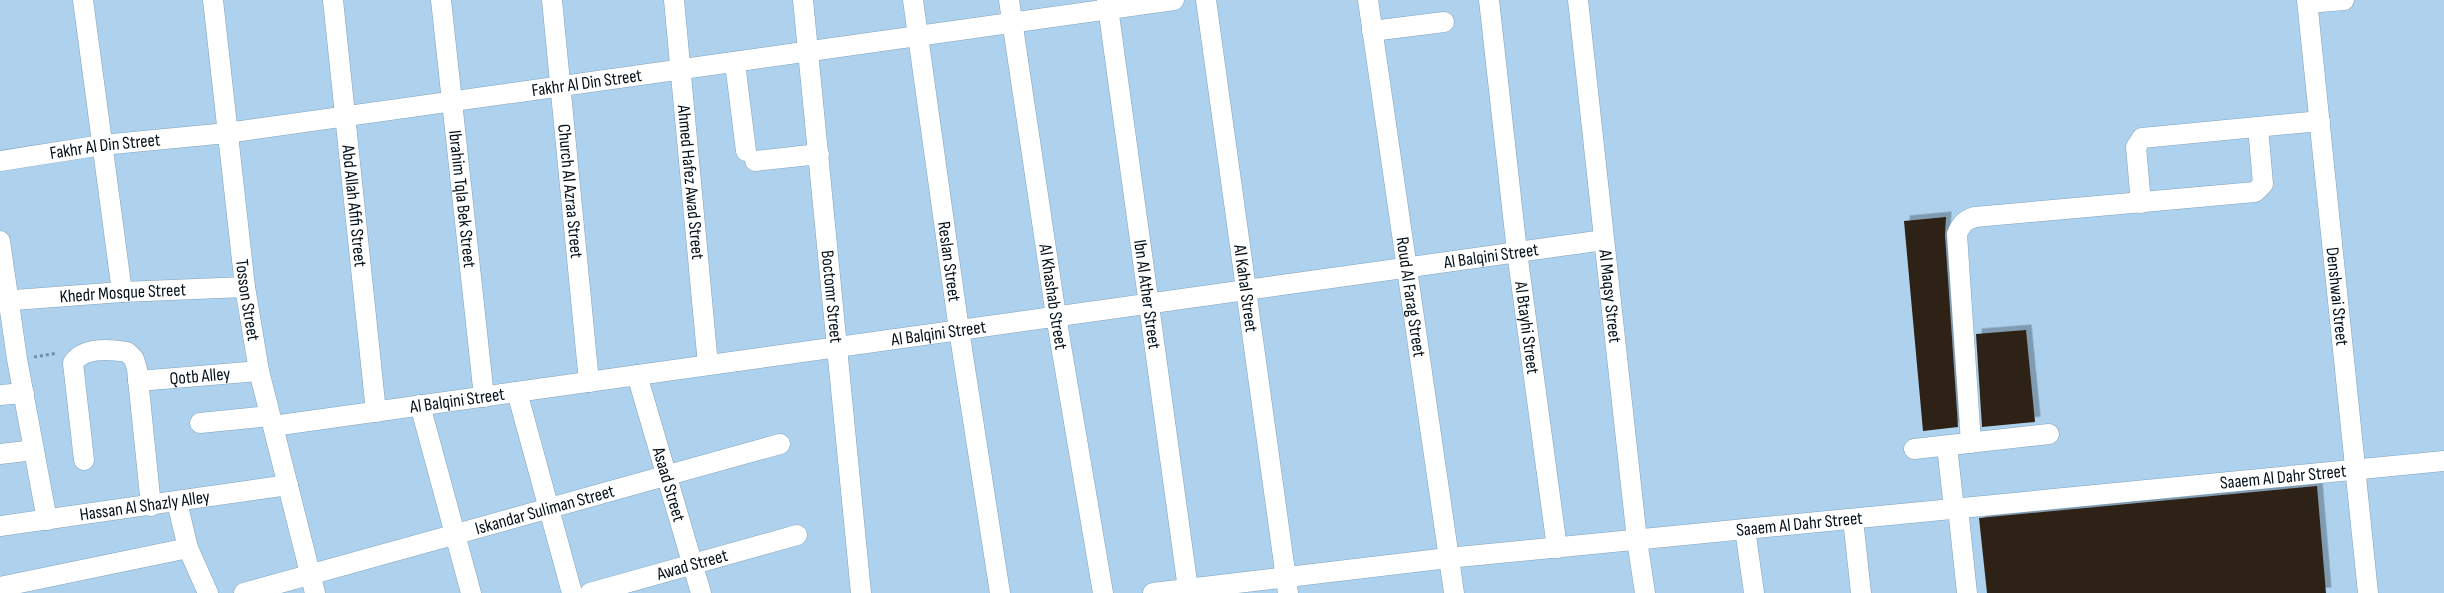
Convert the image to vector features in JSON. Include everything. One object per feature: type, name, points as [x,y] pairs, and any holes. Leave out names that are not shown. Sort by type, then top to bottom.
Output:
[{"type":"street","points":[[83,0],[122,292]]},
{"type":"street","name":"Tosson Street","points":[[213,0],[245,287],[259,371],[313,584]]},
{"type":"street","name":"Abd Allah Afifi Street","points":[[333,0],[376,412]]},
{"type":"street","name":"Ibrahim Tqla Bek Street","points":[[441,0],[484,397]]},
{"type":"street","name":"Church Al Azraa Street","points":[[552,0],[589,382]]},
{"type":"street","name":"Ahmed Hafez Awad Street","points":[[674,0],[708,365]]},
{"type":"street","name":"Boctomr Street","points":[[803,0],[861,593]]},
{"type":"street","name":"Reslan Street","points":[[913,0],[959,330],[1000,593]]},
{"type":"street","name":"Al Khashab Street","points":[[1009,0],[1056,316],[1103,593]]},
{"type":"street","name":"Fakhr Al Din Street","points":[[0,161],[102,145],[227,133],[735,63],[1012,23],[1107,5],[1174,0]]},
{"type":"street","name":"Al Kahal Street","points":[[1206,0],[1286,585]]},
{"type":"street","name":"Roud Al Farag Street","points":[[1368,0],[1454,593]]},
{"type":"street","name":"Al Btayhi Street","points":[[1489,0],[1517,252],[1557,548]]},
{"type":"street","name":"Al Maqsy Street","points":[[1578,0],[1637,540],[1645,593]]},
{"type":"street","points":[[2307,2],[2344,0]]},
{"type":"street","name":"Denshwai Street","points":[[2307,2],[2368,593]]},
{"type":"street","name":"Ibn Al Ather Street","points":[[1107,5],[1188,589]]},
{"type":"street","points":[[1372,31],[1444,22]]},
{"type":"street","points":[[735,63],[750,156],[819,154]]},
{"type":"street","points":[[2141,203],[2136,147],[2142,138],[2320,121]]},
{"type":"street","points":[[1971,443],[1957,234],[1960,226],[1966,220],[1975,217],[2256,192],[2263,184],[2258,127]]},
{"type":"street","name":"Al Balqini Street","points":[[200,423],[272,421],[376,412],[1604,240]]},
{"type":"street","points":[[0,241],[4,301],[24,393],[47,520]]},
{"type":"street","name":"Khedr Mosque Street","points":[[4,301],[122,292],[245,287]]},
{"type":"street","points":[[84,460],[73,363],[77,356],[84,352],[127,352],[134,359],[138,381],[151,506]]},
{"type":"street","name":"Qotb Alley","points":[[138,381],[259,371]]},
{"type":"street","name":"Asaad Street","points":[[637,375],[701,593]]},
{"type":"street","points":[[517,392],[572,593]]},
{"type":"street","points":[[0,395],[24,393]]},
{"type":"street","points":[[420,405],[471,593]]},
{"type":"street","points":[[1914,449],[2049,434]]},
{"type":"street","name":"Iskandar Suliman Street","points":[[244,593],[313,584],[455,535],[780,444]]},
{"type":"street","points":[[1947,446],[1967,593]]},
{"type":"street","points":[[0,454],[34,450]]},
{"type":"street","name":"Saaem Al Dahr Street","points":[[1154,593],[1188,589],[1286,585],[1448,558],[2444,461]]},
{"type":"street","name":"Hassan Al Shazly Alley","points":[[0,526],[288,485]]},
{"type":"street","points":[[177,502],[188,548],[208,593]]},
{"type":"street","points":[[1853,519],[1862,593]]},
{"type":"street","points":[[1745,529],[1754,593]]},
{"type":"street","name":"Awad Street","points":[[590,593],[796,535]]},
{"type":"street","points":[[0,587],[188,548]]},
{"type":"path","points":[[17,359],[63,353],[77,356]]},
{"type":"building","points":[[1946,217],[1945,235],[1958,427],[1923,431],[1904,221]]},
{"type":"building","points":[[2026,330],[2035,422],[1982,427],[1976,334]]},
{"type":"building","points":[[2317,486],[2326,593],[1987,593],[1979,518]]}]
